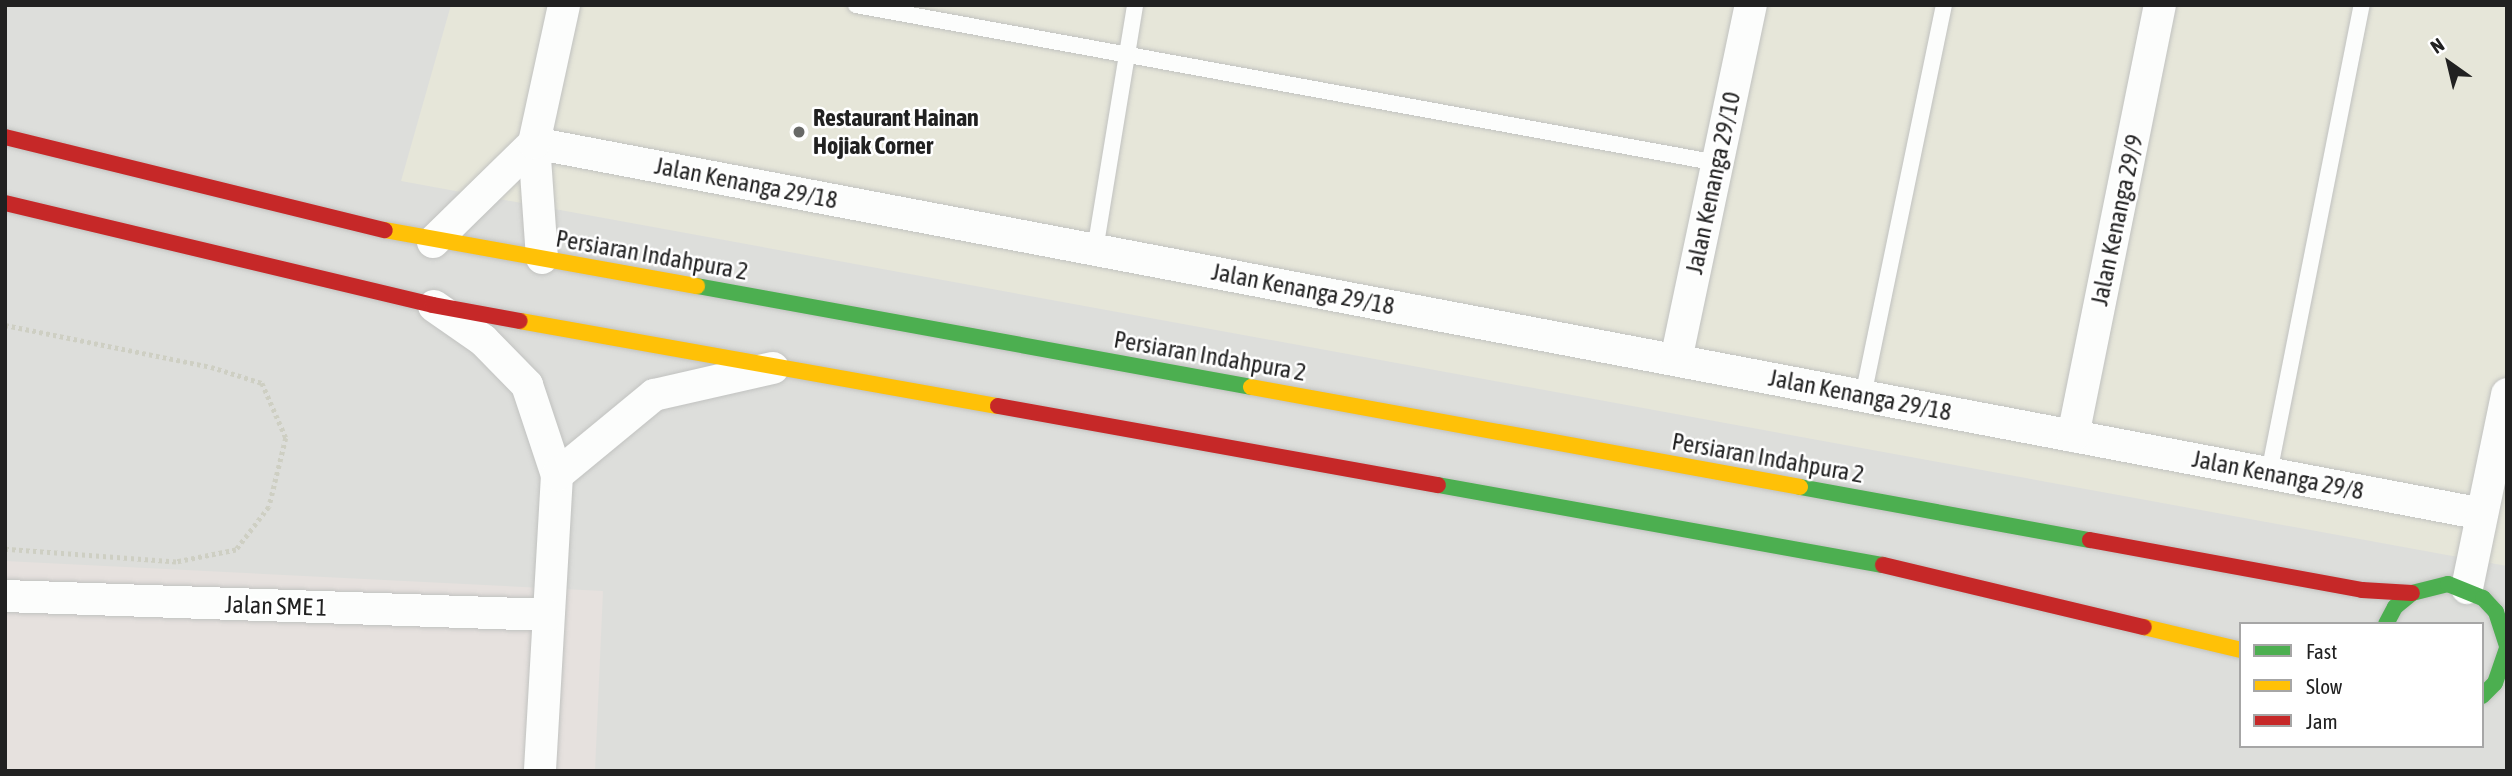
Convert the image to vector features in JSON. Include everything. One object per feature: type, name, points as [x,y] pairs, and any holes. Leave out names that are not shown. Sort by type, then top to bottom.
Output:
[{"type":"street","points":[[542,258],[534,143],[564,5]]},
{"type":"street","name":"Jalan Kenanga 29/10","points":[[1676,360],[1751,5]]},
{"type":"street","name":"Jalan Kenanga 29/9","points":[[2073,436],[2161,5]]},
{"type":"street","name":"Persiaran Indahpura 2","points":[[5,137],[433,242],[542,258],[2362,590],[2412,593],[2448,584],[2475,593]]},
{"type":"street","points":[[433,242],[534,143]]},
{"type":"street","name":"Jalan Kenanga 29/18","points":[[534,143],[2073,436]]},
{"type":"street","points":[[5,202],[433,305],[1870,562],[2239,650]]},
{"type":"street","points":[[433,305],[483,341],[527,386],[557,475],[540,771]]},
{"type":"street","points":[[557,475],[654,395],[776,368]]},
{"type":"street","points":[[2475,593],[2482,514],[2507,394]]},
{"type":"street","name":"Jalan Kenanga 29/8","points":[[2073,436],[2482,514]]},
{"type":"street","points":[[2387,622],[2395,607],[2412,593]]},
{"type":"street","points":[[2475,593],[2507,611]]},
{"type":"street","points":[[2475,593],[2496,612],[2507,647],[2486,702]]},
{"type":"street","name":"Jalan SME 1","points":[[5,596],[548,615]]},
{"type":"lane","points":[[856,5],[1718,163]]},
{"type":"lane","points":[[1094,250],[1135,5]]},
{"type":"lane","points":[[1863,396],[1944,5]]},
{"type":"lane","points":[[2269,473],[2362,5]]},
{"type":"path","points":[[5,325],[211,367],[262,383],[285,438],[269,507],[236,550],[176,562],[5,549]]},
{"type":"shaded area","points":[[5,5],[2507,5],[2507,771],[5,771]]},
{"type":"shaded area","points":[[451,5],[2507,5],[2507,566],[401,181]]},
{"type":"shaded area","points":[[5,561],[603,591],[595,771],[5,771]]},
{"type":"traffic: fast","points":[[697,286],[1251,387]]},
{"type":"traffic: fast","points":[[1438,485],[1883,565]]},
{"type":"traffic: fast","points":[[1800,487],[2090,540]]},
{"type":"traffic: fast","points":[[2387,622],[2395,607],[2412,593],[2448,584],[2483,598],[2496,612],[2507,646]]},
{"type":"traffic: fast","points":[[2484,694],[2495,683],[2507,648]]},
{"type":"traffic: slow","points":[[385,230],[697,286]]},
{"type":"traffic: slow","points":[[520,321],[998,406]]},
{"type":"traffic: slow","points":[[1251,387],[1800,487]]},
{"type":"traffic: slow","points":[[2144,627],[2239,650]]},
{"type":"traffic: jam","points":[[5,137],[385,230]]},
{"type":"traffic: jam","points":[[5,203],[433,305],[520,321]]},
{"type":"traffic: jam","points":[[998,406],[1438,485]]},
{"type":"traffic: jam","points":[[2090,540],[2362,590],[2412,593]]},
{"type":"traffic: jam","points":[[1883,565],[2144,627]]},
{"type":"place","name":"Restaurant Hainan Hojiak Corner","points":[[799,132]]}]
